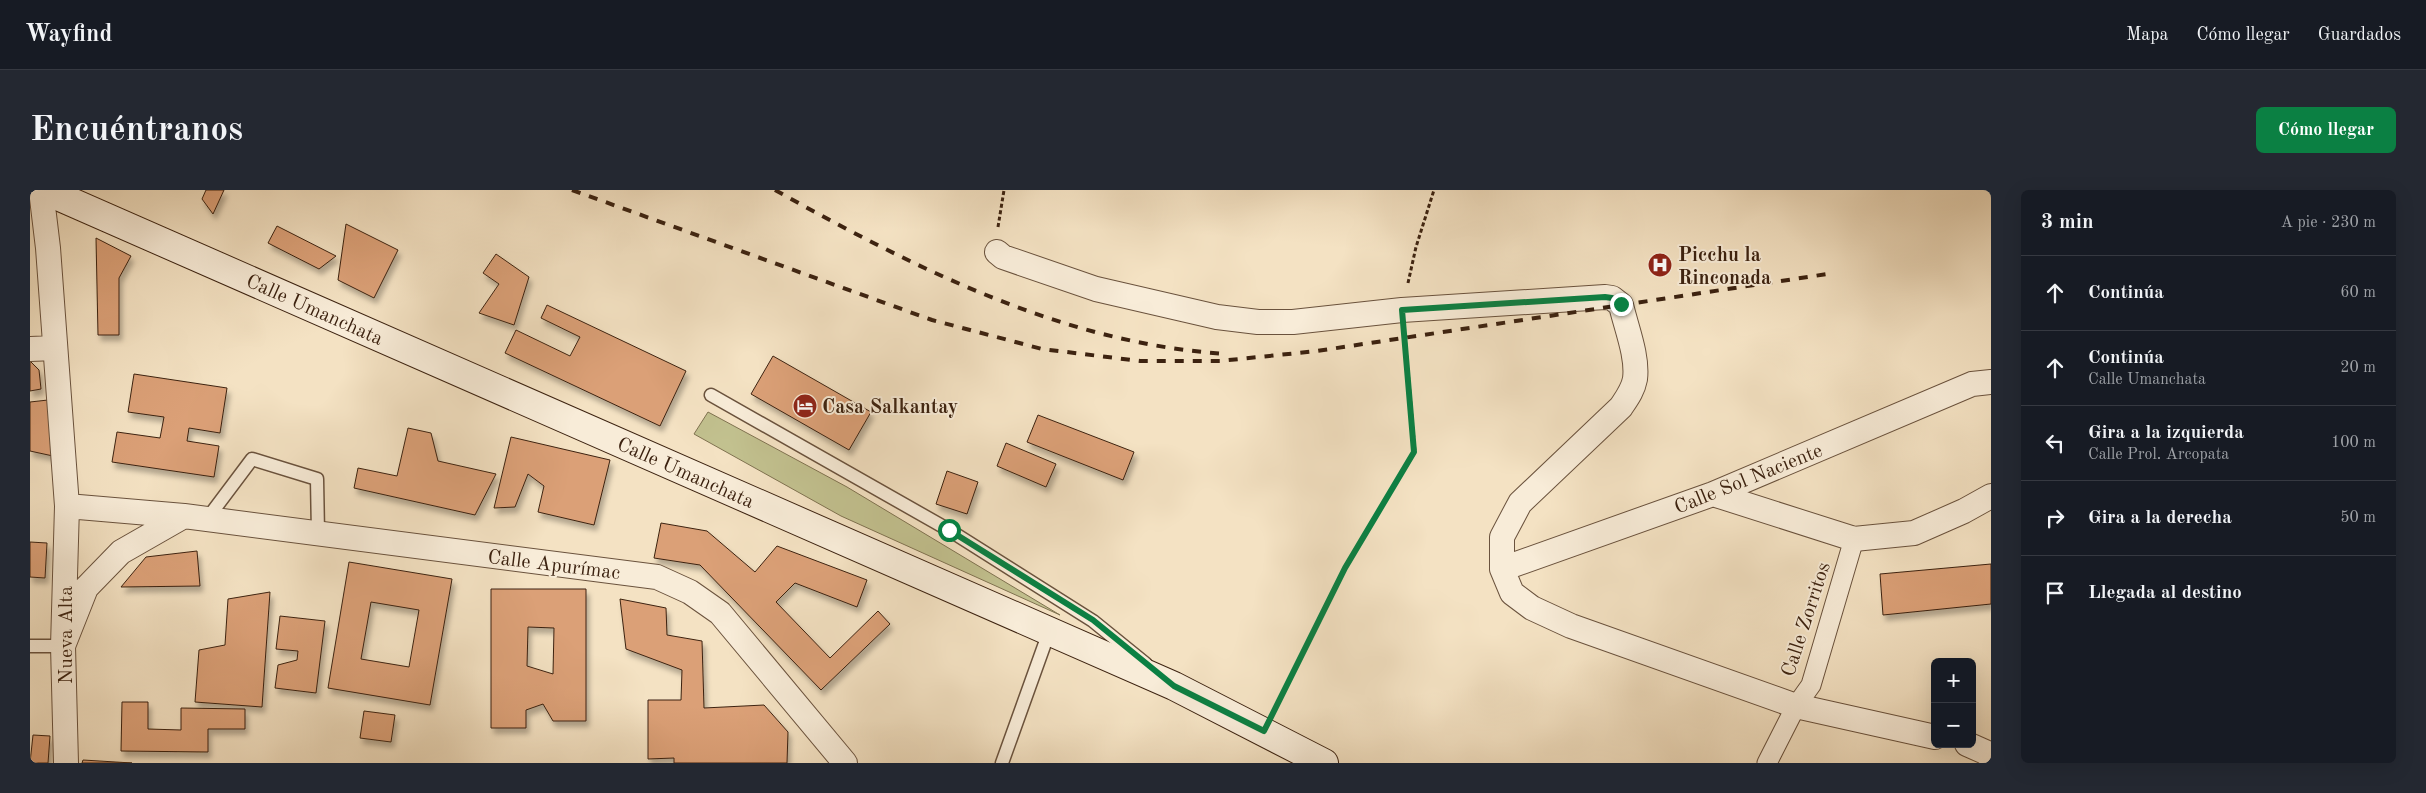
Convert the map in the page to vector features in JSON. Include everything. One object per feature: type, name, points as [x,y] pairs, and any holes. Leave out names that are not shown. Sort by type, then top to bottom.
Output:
[{"type":"main road","name":"Calle Umanchata","points":[[43,190],[1174,686],[1324,763]]},
{"type":"street","name":"Nueva Alta","points":[[43,190],[67,506],[63,646],[66,763]]},
{"type":"street","points":[[997,252],[1004,257],[1096,289],[1217,317],[1293,322],[1402,310],[1612,298],[1621,304],[1634,361],[1635,379],[1630,394],[1621,407],[1520,503],[1502,537],[1502,569],[1512,593],[1532,608],[1571,626],[1796,706],[1931,736]]},
{"type":"street","points":[[30,349],[55,348]]},
{"type":"street","name":"Calle Sol Naciente","points":[[1502,569],[1713,494],[1972,384],[1991,382]]},
{"type":"street","points":[[1713,494],[1854,539],[1914,532],[1964,512],[1991,496]]},
{"type":"street","name":"Calle Apurímac","points":[[67,506],[195,518],[657,577],[682,588],[720,613],[845,763]]},
{"type":"street","points":[[63,646],[86,588],[121,552],[195,518]]},
{"type":"street","name":"Calle Zorritos","points":[[1767,763],[1796,706],[1811,685],[1854,539]]},
{"type":"street","points":[[1976,748],[1985,752],[1991,758]]},
{"type":"lane","points":[[711,395],[949,530],[1093,620],[1174,686]]},
{"type":"lane","points":[[195,518],[252,459],[317,479],[318,534]]},
{"type":"lane","points":[[1002,763],[1050,632]]},
{"type":"lane","points":[[30,646],[63,646]]},
{"type":"path","points":[[997,252],[995,243],[1004,190]]},
{"type":"path","points":[[1264,731],[1345,568],[1414,452],[1402,310],[1416,247],[1434,190]]},
{"type":"shaded area","points":[[708,412],[847,487],[1060,615],[841,516],[694,434]]},
{"type":"building","points":[[206,190],[224,190],[213,214],[202,199]]},
{"type":"building","points":[[346,224],[398,250],[374,298],[338,280]]},
{"type":"building","points":[[277,226],[336,256],[319,269],[268,243]]},
{"type":"building","points":[[96,238],[131,256],[119,278],[119,335],[98,335]]},
{"type":"building","points":[[496,254],[529,277],[514,325],[479,313],[499,284],[483,273]]},
{"type":"building","points":[[547,305],[686,371],[660,426],[505,353],[516,330],[570,356],[580,337],[541,318]]},
{"type":"building","points":[[773,356],[871,412],[849,450],[751,394]]},
{"type":"building","points":[[30,361],[39,370],[41,389],[30,391]]},
{"type":"building","points":[[134,374],[227,388],[220,433],[189,428],[187,441],[219,446],[214,477],[112,462],[117,432],[160,438],[164,417],[128,412]]},
{"type":"building","points":[[48,400],[53,456],[30,451],[30,402]]},
{"type":"building","points":[[1038,415],[1134,452],[1123,480],[1027,442]]},
{"type":"building","points":[[408,428],[431,433],[438,461],[496,474],[475,515],[354,488],[358,468],[397,476]]},
{"type":"building","points":[[511,437],[610,460],[594,525],[538,512],[544,486],[528,474],[515,507],[494,508]]},
{"type":"building","points":[[1006,443],[1056,464],[1046,487],[997,466]]},
{"type":"building","points":[[947,471],[978,482],[967,514],[936,504]]},
{"type":"building","points":[[661,523],[707,531],[755,572],[777,546],[867,580],[857,607],[795,583],[776,602],[830,658],[878,611],[890,624],[821,690],[700,565],[654,558]]},
{"type":"building","points":[[30,542],[47,543],[45,578],[30,577]]},
{"type":"building","points":[[197,551],[200,586],[121,587],[146,557]]},
{"type":"building","points":[[349,562],[452,579],[430,705],[328,688]],"holes":[[[371,602],[419,610],[409,667],[361,659]]]},
{"type":"building","points":[[1991,564],[1991,604],[1883,615],[1880,574]]},
{"type":"building","points":[[491,589],[586,589],[586,721],[553,721],[543,704],[526,710],[526,728],[491,728]],"holes":[[[528,627],[554,628],[553,674],[527,666]]]},
{"type":"building","points":[[270,592],[262,707],[195,702],[199,650],[225,645],[228,599]]},
{"type":"building","points":[[620,599],[666,608],[667,635],[702,641],[704,708],[764,705],[788,732],[787,763],[674,763],[674,758],[648,759],[648,700],[681,700],[682,670],[626,649]]},
{"type":"building","points":[[280,616],[325,621],[316,693],[275,688],[278,665],[297,660],[298,651],[276,649]]},
{"type":"building","points":[[122,702],[148,702],[148,729],[181,730],[181,708],[245,709],[245,729],[208,729],[208,752],[121,751]]},
{"type":"building","points":[[364,711],[395,715],[391,742],[360,738]]},
{"type":"building","points":[[33,735],[50,736],[48,763],[30,763]]},
{"type":"building","points":[[83,760],[132,763],[82,763]]},
{"type":"railway","points":[[572,190],[932,320],[1042,349],[1140,361],[1220,361],[1317,351],[1834,273]]},
{"type":"railway","points":[[775,190],[882,247],[992,298],[1049,318],[1107,335],[1167,347],[1227,354]]},
{"type":"place","name":"Picchu la Rinconada","points":[[1660,265]]},
{"type":"place","name":"Casa Salkantay","points":[[805,406]]},
{"type":"route","points":[[949,530],[1093,620],[1174,686],[1264,731],[1345,568],[1414,452],[1402,310],[1605,297],[1612,298],[1621,304]]}]
